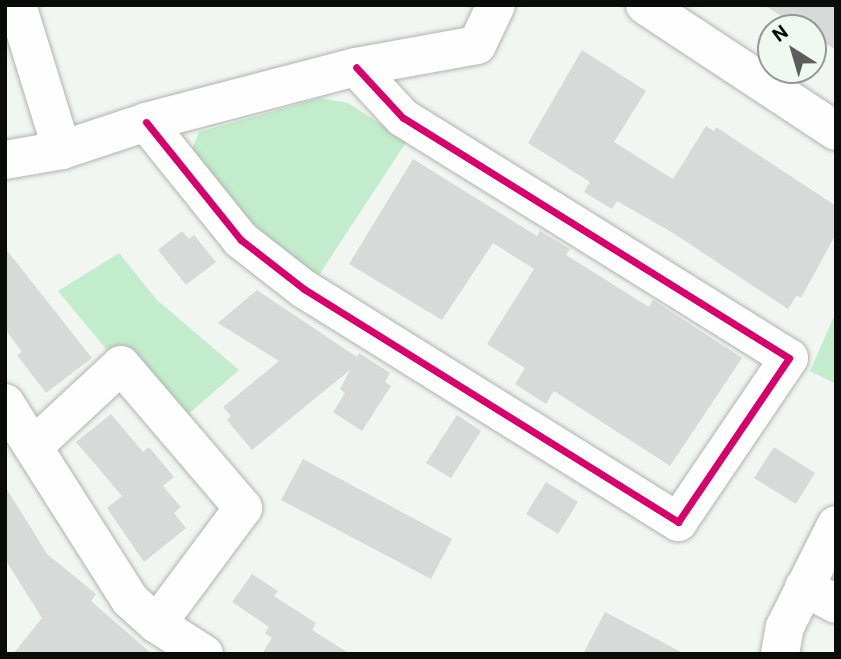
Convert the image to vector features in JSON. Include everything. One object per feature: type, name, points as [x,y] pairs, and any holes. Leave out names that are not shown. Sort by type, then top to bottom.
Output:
[{"type":"street","points":[[17,5],[62,150]]},
{"type":"street","points":[[5,160],[62,150],[146,122],[356,67],[478,45],[496,5]]},
{"type":"street","points":[[645,5],[836,131]]},
{"type":"street","points":[[146,122],[241,240],[304,289],[678,522],[789,358],[403,118],[356,67]]},
{"type":"street","points":[[35,445],[121,365],[243,508],[157,625]]},
{"type":"street","points":[[5,403],[35,445],[130,600],[157,625],[204,654]]},
{"type":"street","points":[[780,654],[785,627],[820,595],[836,525]]},
{"type":"green space","points":[[320,98],[348,103],[407,141],[317,278],[253,227],[190,155],[199,132]]},
{"type":"green space","points":[[119,253],[157,300],[239,370],[185,417],[123,345],[111,355],[58,291]]},
{"type":"green space","points":[[836,312],[836,384],[810,371]]},
{"type":"building","points":[[764,5],[836,5],[836,50],[827,45],[827,14],[778,14]]},
{"type":"building","points":[[582,50],[646,91],[614,142],[673,179],[706,126],[714,131],[716,127],[836,206],[836,234],[801,298],[797,295],[788,309],[673,233],[617,201],[612,209],[584,192],[590,182],[528,143]]},
{"type":"building","points":[[413,159],[537,236],[540,231],[570,249],[566,255],[649,307],[653,300],[742,358],[670,466],[554,391],[546,404],[515,384],[525,368],[487,344],[534,269],[493,243],[442,320],[349,264]]},
{"type":"building","points":[[182,231],[189,239],[194,235],[216,262],[186,285],[158,250]]},
{"type":"building","points":[[5,248],[92,358],[46,393],[17,355],[22,352],[5,329]]},
{"type":"building","points":[[257,290],[357,357],[359,353],[390,373],[385,382],[391,386],[362,431],[333,412],[345,393],[340,389],[350,370],[252,450],[227,420],[231,416],[223,407],[279,361],[218,323]]},
{"type":"building","points":[[111,414],[143,452],[149,447],[174,477],[163,486],[181,507],[174,513],[186,528],[144,562],[107,508],[122,496],[76,442]]},
{"type":"building","points":[[457,415],[481,431],[451,478],[426,463]]},
{"type":"building","points":[[774,447],[815,473],[796,504],[754,478]]},
{"type":"building","points":[[303,459],[452,539],[431,579],[281,500]]},
{"type":"building","points":[[546,482],[578,502],[558,534],[526,514]]},
{"type":"building","points":[[5,486],[47,554],[96,594],[91,601],[152,654],[13,654],[42,618],[5,559]]},
{"type":"building","points":[[252,574],[278,591],[274,596],[316,623],[312,630],[350,654],[262,654],[272,638],[265,633],[269,627],[232,602]]},
{"type":"building","points":[[605,612],[685,654],[583,654]]},
{"type":"cycle path","points":[[146,122],[241,240],[304,289],[678,522],[789,358],[403,118],[356,67]]}]
